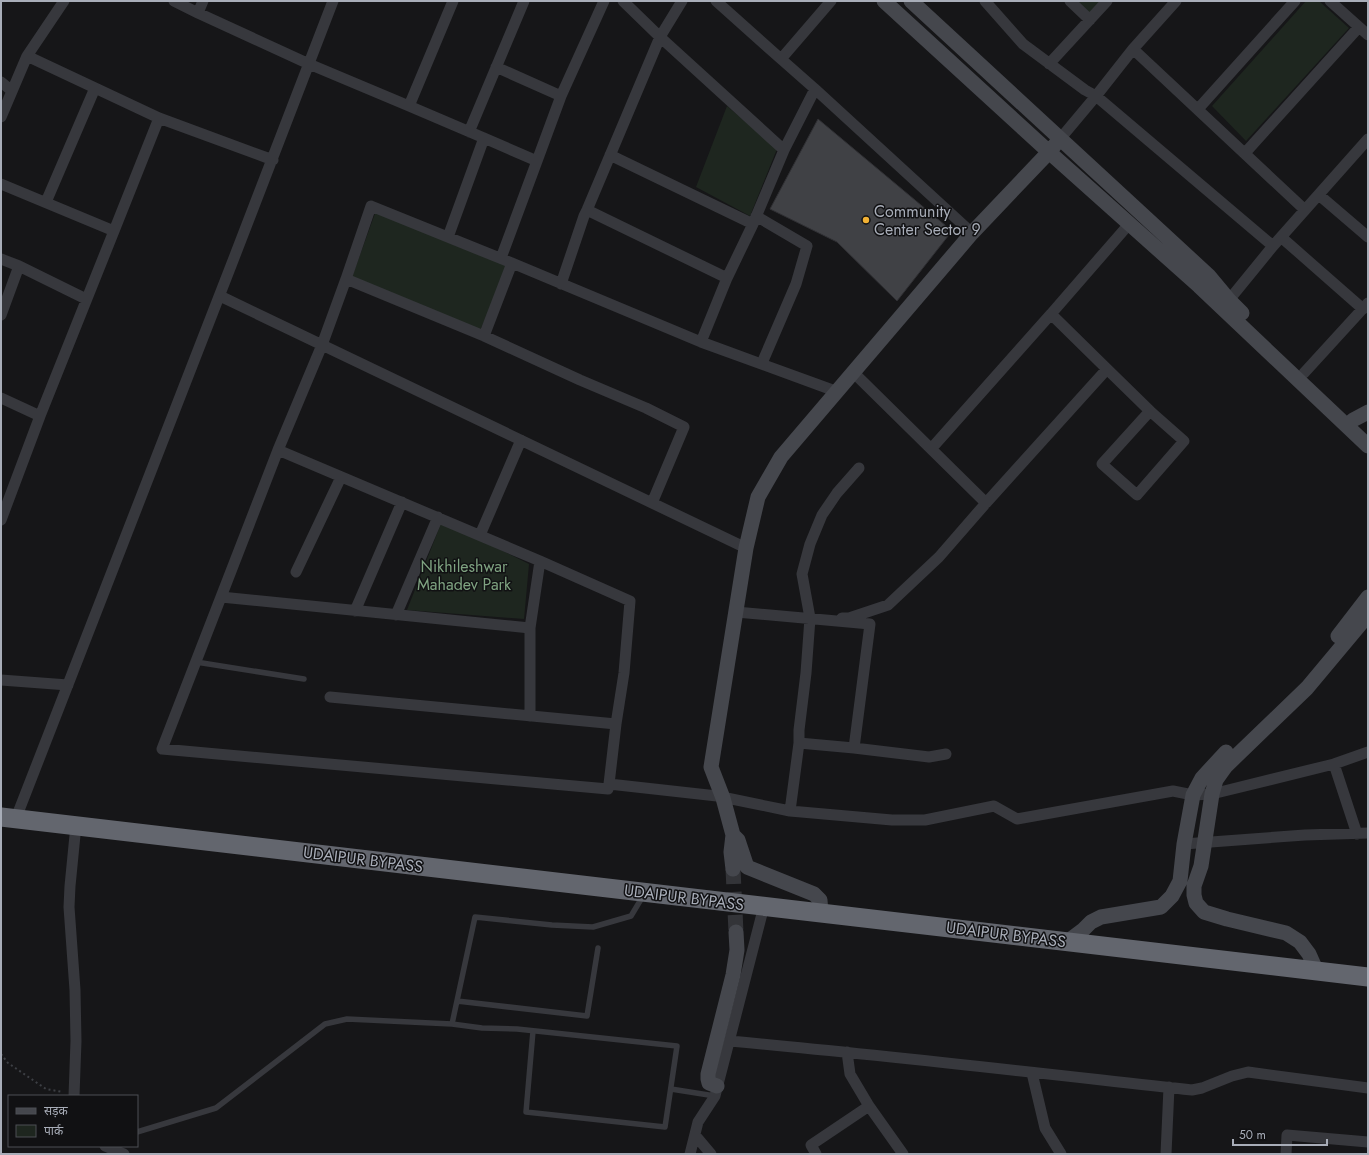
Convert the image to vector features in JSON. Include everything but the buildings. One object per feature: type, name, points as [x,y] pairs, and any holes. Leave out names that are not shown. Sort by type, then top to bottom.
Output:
[{"type":"highway","name":"UDAIPUR BYPASS","points":[[9,818],[1368,977]]},
{"type":"street","points":[[1,117],[26,56],[64,1]]},
{"type":"street","points":[[174,1],[309,64],[537,161]]},
{"type":"street","points":[[198,13],[203,1]]},
{"type":"street","points":[[9,818],[68,685],[220,296],[333,1]]},
{"type":"street","points":[[409,106],[453,1]]},
{"type":"street","points":[[469,132],[524,1]]},
{"type":"street","points":[[501,258],[561,96],[604,1]]},
{"type":"street","points":[[623,1],[660,37],[784,150]]},
{"type":"street","points":[[561,284],[587,210],[660,37],[682,1]]},
{"type":"street","points":[[716,1],[815,89],[972,233]]},
{"type":"street","points":[[781,59],[831,1]]},
{"type":"street","points":[[884,1],[1049,152],[1130,223],[1229,300],[1368,434]]},
{"type":"street","points":[[911,1],[1060,139],[1368,446]]},
{"type":"street","points":[[985,1],[1023,44],[1085,90],[1096,96],[1273,246]]},
{"type":"street","points":[[1070,1],[1090,20]]},
{"type":"street","points":[[1049,64],[1108,1]]},
{"type":"street","points":[[1198,109],[1295,1]]},
{"type":"street","points":[[1330,1],[1368,35]]},
{"type":"street","points":[[733,869],[731,852],[733,835],[723,798],[711,767],[746,548],[758,497],[782,457],[972,233],[1049,152],[1172,2]]},
{"type":"street","points":[[1245,153],[1359,27]]},
{"type":"street","points":[[1133,49],[1305,210]]},
{"type":"street","points":[[26,56],[159,118],[272,160]]},
{"type":"street","points":[[496,67],[561,96]]},
{"type":"street","points":[[1,82],[12,91]]},
{"type":"street","points":[[46,202],[95,88]]},
{"type":"street","points":[[701,342],[727,278],[755,220],[784,150],[815,89]]},
{"type":"street","points":[[1,520],[40,416],[159,118]]},
{"type":"street","points":[[448,237],[484,138]]},
{"type":"street","points":[[1229,300],[1273,246],[1368,139]]},
{"type":"street","points":[[610,154],[755,220],[807,246],[796,284],[762,363]]},
{"type":"street","points":[[1,184],[114,231]]},
{"type":"street","points":[[1319,195],[1368,237]]},
{"type":"street","points":[[278,450],[480,535],[630,601],[624,673],[608,789],[162,749],[278,450],[322,345],[371,206],[501,258],[701,342],[838,392]]},
{"type":"street","points":[[587,210],[727,278]]},
{"type":"street","points":[[931,449],[1130,223]]},
{"type":"street","points":[[1281,237],[1365,306],[1304,373]]},
{"type":"street","points":[[1,259],[19,266],[86,299]]},
{"type":"street","points":[[484,336],[512,263]]},
{"type":"street","points":[[1,315],[19,266]]},
{"type":"street","points":[[346,279],[484,336],[580,380],[646,408],[684,427],[652,503]]},
{"type":"street","points":[[220,296],[746,548]]},
{"type":"street","points":[[1050,314],[1184,442],[1137,495],[1102,464],[1150,411]]},
{"type":"street","points":[[810,618],[849,618],[888,605],[939,557],[1107,369]]},
{"type":"street","points":[[854,373],[986,503]]},
{"type":"street","points":[[1,398],[40,416]]},
{"type":"street","points":[[1353,420],[1368,412]]},
{"type":"street","points":[[480,535],[521,440]]},
{"type":"street","points":[[790,811],[799,743],[810,618],[802,574],[810,544],[822,515],[837,493],[859,468]]},
{"type":"street","points":[[296,572],[341,477]]},
{"type":"street","points":[[355,611],[402,502]]},
{"type":"street","points":[[396,615],[438,517]]},
{"type":"street","points":[[530,716],[530,628],[540,561]]},
{"type":"street","points":[[221,597],[530,628]]},
{"type":"street","points":[[1317,972],[1309,954],[1300,942],[1286,933],[1204,912],[1196,903],[1194,886],[1201,866],[1210,784],[1232,746],[1300,684],[1368,597]]},
{"type":"street","points":[[736,612],[870,624],[854,748]]},
{"type":"street","points":[[609,784],[717,796],[790,811],[892,820],[925,820],[994,806],[1017,819],[1173,791],[1193,795],[1210,784],[1226,766],[1307,688],[1368,615]]},
{"type":"street","points":[[1,680],[68,685]]},
{"type":"street","points":[[330,697],[616,724]]},
{"type":"street","points":[[799,743],[929,757],[946,754]]},
{"type":"street","points":[[1210,784],[1242,787],[1334,764],[1368,752]]},
{"type":"street","points":[[1184,844],[1305,835],[1363,833],[1334,764]]},
{"type":"street","points":[[1226,766],[1227,777],[1231,784],[1242,787]]},
{"type":"street","points":[[1067,942],[1083,930],[1090,922],[1101,917],[1161,907],[1172,896],[1180,881],[1184,844],[1193,795]]},
{"type":"street","points":[[74,1095],[76,1041],[70,886],[76,825]]},
{"type":"street","points":[[733,835],[738,840],[747,866],[814,894],[820,900],[822,912]]},
{"type":"street","points":[[690,1154],[698,1122],[716,1091],[764,906]]},
{"type":"street","points":[[716,1091],[709,1083],[708,1074],[737,950],[736,932]]},
{"type":"street","points":[[730,1041],[847,1052],[1192,1090],[1248,1072],[1368,1088]]},
{"type":"street","points":[[847,1052],[850,1074],[869,1106],[903,1154]]},
{"type":"street","points":[[1032,1073],[1045,1128],[1061,1154]]},
{"type":"street","points":[[1166,1154],[1169,1087]]},
{"type":"street","points":[[816,1154],[811,1145],[869,1106]]},
{"type":"street","points":[[695,1135],[711,1154]]},
{"type":"street","points":[[1286,1154],[1287,1135],[1368,1142]]},
{"type":"street","points":[[107,1147],[124,1154]]},
{"type":"lane","points":[[196,662],[304,679]]},
{"type":"lane","points":[[452,1024],[475,917],[552,925],[593,927],[631,916],[645,892]]},
{"type":"lane","points":[[457,1001],[588,1016],[598,948]]},
{"type":"lane","points":[[138,1132],[216,1108],[325,1024],[347,1019],[517,1029],[677,1046],[665,1128],[526,1112],[533,1031]]},
{"type":"lane","points":[[671,1089],[716,1091]]},
{"type":"path","points":[[1,1054],[8,1063],[46,1089],[74,1095]]},
{"type":"green space","points":[[1074,1],[1105,1],[1090,17]]},
{"type":"green space","points":[[1306,1],[1319,1],[1349,28],[1246,141],[1212,106]]},
{"type":"green space","points":[[727,106],[777,149],[750,216],[696,187]]},
{"type":"green space","points":[[377,208],[511,267],[480,330],[352,277]]},
{"type":"green space","name":"Nikhileshwar Mahadev Park","points":[[442,521],[529,564],[524,619],[407,610]]},
{"type":"tunnel","points":[[733,869],[736,932]]},
{"type":"place","name":"Community Center Sector 9","points":[[866,220]]}]
